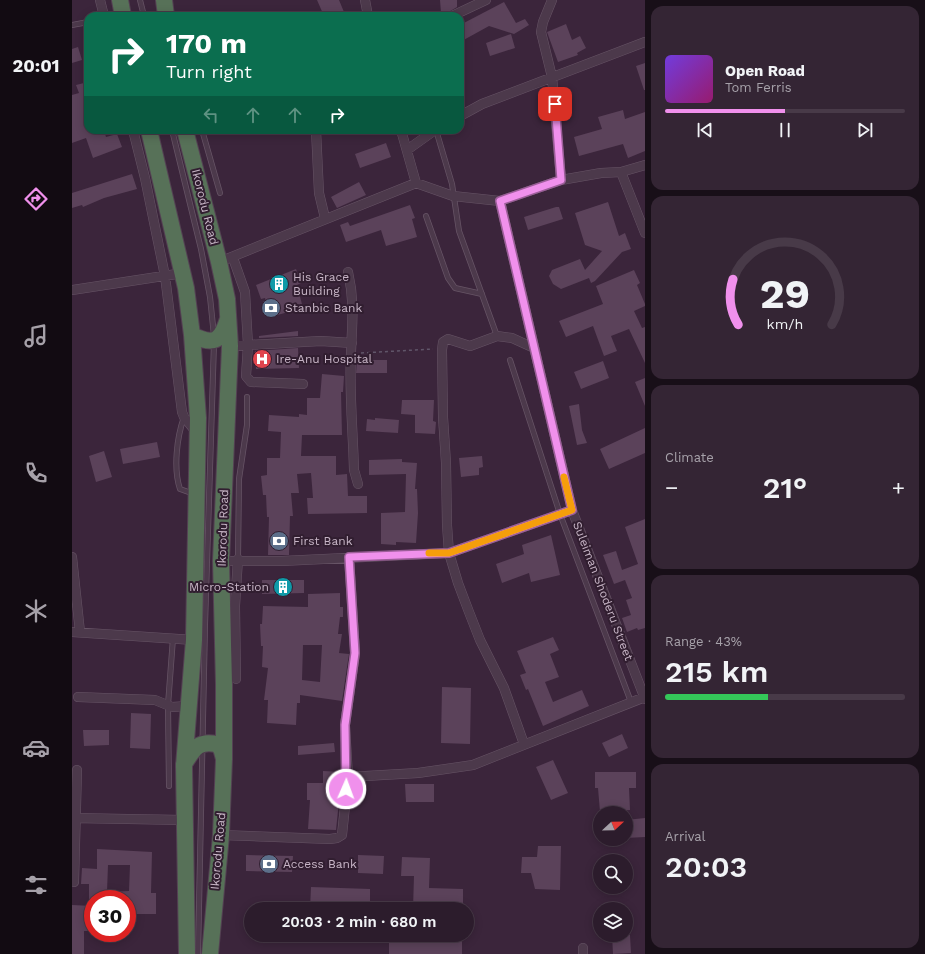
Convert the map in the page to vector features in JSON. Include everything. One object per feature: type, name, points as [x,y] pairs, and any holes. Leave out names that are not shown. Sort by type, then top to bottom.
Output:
[{"type":"highway","points":[[120,0],[122,12]]},
{"type":"highway","points":[[164,0],[166,12]]},
{"type":"highway","points":[[150,134],[183,273],[192,335],[198,434],[194,640],[184,766],[187,954]]},
{"type":"highway","name":"Ikorodu Road","points":[[187,134],[226,260],[230,346],[221,561],[224,759],[221,835],[210,954]]},
{"type":"highway","points":[[192,335],[204,341],[214,341],[220,337],[228,319]]},
{"type":"highway","points":[[184,766],[196,745],[204,743],[216,744],[221,748],[224,759]]},
{"type":"street","points":[[100,0],[103,12]]},
{"type":"street","points":[[365,0],[367,12]]},
{"type":"street","points":[[460,12],[486,0]]},
{"type":"street","points":[[552,0],[543,22],[541,32],[552,78],[561,180]]},
{"type":"street","points":[[464,114],[482,104],[645,42]]},
{"type":"street","points":[[134,134],[145,178],[165,276],[184,417],[198,434]]},
{"type":"street","points":[[316,134],[319,193],[325,218]]},
{"type":"street","points":[[402,134],[416,183]]},
{"type":"street","points":[[407,150],[430,134]]},
{"type":"street","points":[[303,384],[250,382],[246,376],[248,345],[245,292],[226,260],[325,218],[416,183],[453,196],[500,201],[561,180],[600,173],[621,172],[645,165]]},
{"type":"street","points":[[621,172],[645,233]]},
{"type":"street","name":"Suleiman Shoderu Street","points":[[500,201],[572,510],[645,698]]},
{"type":"street","points":[[348,272],[352,291],[351,354],[354,470],[358,484]]},
{"type":"street","points":[[72,290],[183,273]]},
{"type":"street","points":[[524,744],[504,688],[480,640],[469,612],[449,553],[443,417],[442,350],[443,342],[448,339],[470,346],[497,336],[512,338],[534,348]]},
{"type":"street","points":[[230,346],[352,342]]},
{"type":"street","points":[[221,561],[238,559],[282,560],[449,553],[572,510]]},
{"type":"street","points":[[72,557],[76,632],[194,640]]},
{"type":"street","points":[[221,835],[337,838],[342,835],[348,777],[345,725],[355,653],[349,557]]},
{"type":"street","points":[[236,679],[235,606],[238,559]]},
{"type":"street","points":[[78,697],[155,700],[172,707],[188,706]]},
{"type":"street","points":[[348,777],[418,773],[473,765],[631,702],[645,698]]},
{"type":"street","points":[[74,882],[74,818],[77,770]]},
{"type":"street","points":[[74,818],[184,820]]},
{"type":"lane","points":[[140,0],[143,12]]},
{"type":"lane","points":[[72,25],[84,23]]},
{"type":"lane","points":[[173,134],[210,297],[214,341],[205,625],[204,743],[198,954]]},
{"type":"lane","points":[[203,134],[220,193]]},
{"type":"lane","points":[[437,134],[452,184],[459,231],[497,336]]},
{"type":"lane","points":[[426,216],[448,278],[455,288],[482,294]]},
{"type":"lane","points":[[510,360],[560,514],[631,702]]},
{"type":"lane","points":[[238,559],[239,479],[247,425],[247,397]]},
{"type":"lane","points":[[184,417],[179,442],[179,485],[183,491],[197,495]]},
{"type":"lane","points":[[169,786],[168,705],[173,638]]},
{"type":"path","points":[[351,354],[442,350]]},
{"type":"building","points":[[317,0],[339,0],[344,12],[322,12]]},
{"type":"building","points":[[440,0],[457,0],[457,7],[449,12],[441,12]]},
{"type":"building","points":[[504,2],[516,23],[525,19],[529,25],[514,34],[489,26],[464,40],[464,23]]},
{"type":"building","points":[[566,24],[572,40],[580,36],[586,48],[577,53],[578,55],[558,62],[547,32]]},
{"type":"building","points":[[511,34],[515,48],[490,56],[486,43]]},
{"type":"building","points":[[78,47],[82,60],[72,63],[72,49]]},
{"type":"building","points":[[645,63],[645,90],[644,90],[636,66]]},
{"type":"building","points":[[84,83],[84,134],[105,134],[106,137],[117,134],[122,147],[93,158],[86,138],[72,143],[72,95],[79,93],[76,85]]},
{"type":"building","points":[[623,110],[625,119],[645,112],[645,151],[628,158],[623,144],[579,156],[574,137],[602,129],[598,117]]},
{"type":"building","points":[[386,143],[391,157],[360,168],[355,154]]},
{"type":"building","points":[[132,174],[137,189],[104,198],[83,207],[82,205],[72,208],[72,193]]},
{"type":"building","points":[[359,182],[366,195],[337,208],[331,197]]},
{"type":"building","points":[[608,202],[619,236],[625,233],[631,249],[622,252],[595,281],[591,283],[589,278],[561,289],[553,284],[549,276],[552,270],[580,259],[585,270],[602,251],[585,245],[575,213]]},
{"type":"building","points":[[410,205],[415,218],[412,219],[417,237],[386,246],[381,230],[346,242],[340,225],[348,222],[350,226]]},
{"type":"building","points":[[559,207],[563,219],[528,230],[524,217]]},
{"type":"building","points":[[296,269],[301,283],[297,285],[303,308],[270,317],[265,298],[261,299],[256,285]]},
{"type":"building","points":[[634,270],[640,283],[637,285],[645,304],[645,306],[634,311],[642,328],[645,327],[645,363],[629,329],[611,336],[617,351],[604,356],[593,326],[566,337],[559,321],[603,304],[596,286]]},
{"type":"building","points":[[298,331],[298,336],[259,338],[259,336]]},
{"type":"building","points":[[298,348],[299,368],[256,369],[255,351]]},
{"type":"building","points":[[357,360],[387,360],[387,373],[356,373]]},
{"type":"building","points":[[603,361],[609,378],[581,389],[574,372]]},
{"type":"building","points":[[322,374],[344,376],[343,392],[341,392],[342,435],[302,435],[301,456],[336,456],[336,475],[347,474],[348,496],[367,496],[367,513],[308,514],[307,498],[313,498],[311,473],[297,474],[299,493],[291,493],[293,516],[290,516],[289,555],[268,555],[269,517],[267,517],[266,495],[263,495],[261,476],[267,475],[267,458],[280,458],[281,432],[268,431],[269,415],[299,417],[299,414],[307,415],[307,398],[320,398]]},
{"type":"building","points":[[645,378],[645,406],[635,382]]},
{"type":"building","points":[[402,400],[434,400],[433,421],[436,422],[435,434],[415,433],[415,415],[401,414]]},
{"type":"building","points":[[579,404],[582,430],[587,443],[577,445],[569,406]]},
{"type":"building","points":[[375,418],[399,420],[398,433],[366,431],[367,419],[375,420]]},
{"type":"building","points":[[645,428],[645,453],[609,469],[600,449]]},
{"type":"building","points":[[157,442],[160,457],[123,464],[120,449]]},
{"type":"building","points":[[104,451],[112,477],[96,482],[89,456]]},
{"type":"building","points":[[482,456],[483,467],[479,468],[479,475],[461,477],[459,458]]},
{"type":"building","points":[[402,459],[402,462],[417,463],[415,489],[417,489],[418,513],[416,543],[396,542],[396,545],[381,544],[381,513],[405,512],[406,474],[369,475],[369,460]]},
{"type":"building","points":[[645,519],[645,628],[638,630],[637,628],[627,632],[622,618],[631,615],[626,600],[632,598],[625,580],[614,584],[603,555],[616,551],[622,570],[638,564],[625,527]]},
{"type":"building","points":[[551,535],[560,575],[531,582],[529,573],[502,583],[496,564],[524,554],[522,545]]},
{"type":"building","name":"Micro-Station","points":[[262,580],[304,580],[304,593],[262,594]]},
{"type":"building","points":[[340,593],[340,607],[343,607],[343,617],[340,617],[338,634],[342,634],[339,653],[349,654],[342,701],[300,695],[300,703],[297,703],[296,725],[267,723],[268,700],[264,700],[268,668],[262,667],[263,646],[261,646],[260,624],[262,624],[263,606],[308,607],[308,594]],"holes":[[[303,645],[322,645],[320,682],[302,680]]]},
{"type":"building","points":[[553,637],[559,650],[550,654],[559,677],[545,682],[553,702],[582,690],[589,706],[543,726],[528,689],[526,690],[520,675],[526,673],[517,651]]},
{"type":"building","points":[[442,687],[471,688],[470,744],[441,743]]},
{"type":"building","points":[[131,713],[151,714],[150,749],[130,748]]},
{"type":"building","points":[[83,730],[109,730],[109,745],[84,746]]},
{"type":"building","points":[[622,734],[628,748],[609,757],[602,743]]},
{"type":"building","points":[[334,743],[335,752],[298,755],[298,746]]},
{"type":"building","points":[[553,760],[568,793],[551,800],[536,767]]},
{"type":"building","points":[[323,771],[342,772],[336,830],[308,829],[310,800],[307,800],[307,783],[323,783]]},
{"type":"building","points":[[595,772],[636,772],[636,788],[629,788],[630,806],[600,806],[598,788],[595,788]]},
{"type":"building","points":[[405,784],[434,784],[434,802],[406,802]]},
{"type":"building","points":[[645,818],[645,837],[633,838],[633,819]]},
{"type":"building","points":[[538,846],[561,846],[560,890],[535,889],[531,873],[521,873],[522,857],[537,857]]},
{"type":"building","points":[[97,849],[152,852],[151,893],[156,893],[156,914],[136,914],[136,890],[129,890],[130,865],[108,865],[107,890],[89,890],[89,884],[81,884],[82,868],[97,869]]},
{"type":"building","name":"Access Bank","points":[[246,855],[293,856],[292,872],[246,871]]},
{"type":"building","points":[[358,855],[384,856],[383,874],[358,873]]},
{"type":"building","points":[[402,857],[430,858],[429,888],[463,889],[463,902],[413,902],[414,876],[401,876]]},
{"type":"building","points":[[311,887],[370,889],[370,902],[310,902]]},
{"type":"building","points":[[72,905],[84,906],[84,954],[72,954]]},
{"type":"building","points":[[389,942],[462,942],[462,954],[389,954]]},
{"type":"building","points":[[612,942],[630,942],[631,953],[613,954]]},
{"type":"slow traffic","points":[[429,553],[449,553],[572,510],[564,477]]},
{"type":"place","name":"His Grace Building","points":[[279,284]]},
{"type":"place","name":"Stanbic Bank","points":[[271,308]]},
{"type":"place","name":"Ire-Anu Hospital","points":[[262,359]]},
{"type":"place","name":"First Bank","points":[[279,541]]},
{"type":"place","name":"Micro-Station","points":[[283,587]]},
{"type":"place","name":"Access Bank","points":[[269,864]]},
{"type":"route","points":[[346,789],[348,777],[345,725],[355,653],[349,557],[449,553],[572,510],[500,201],[561,180],[555,104]]}]
